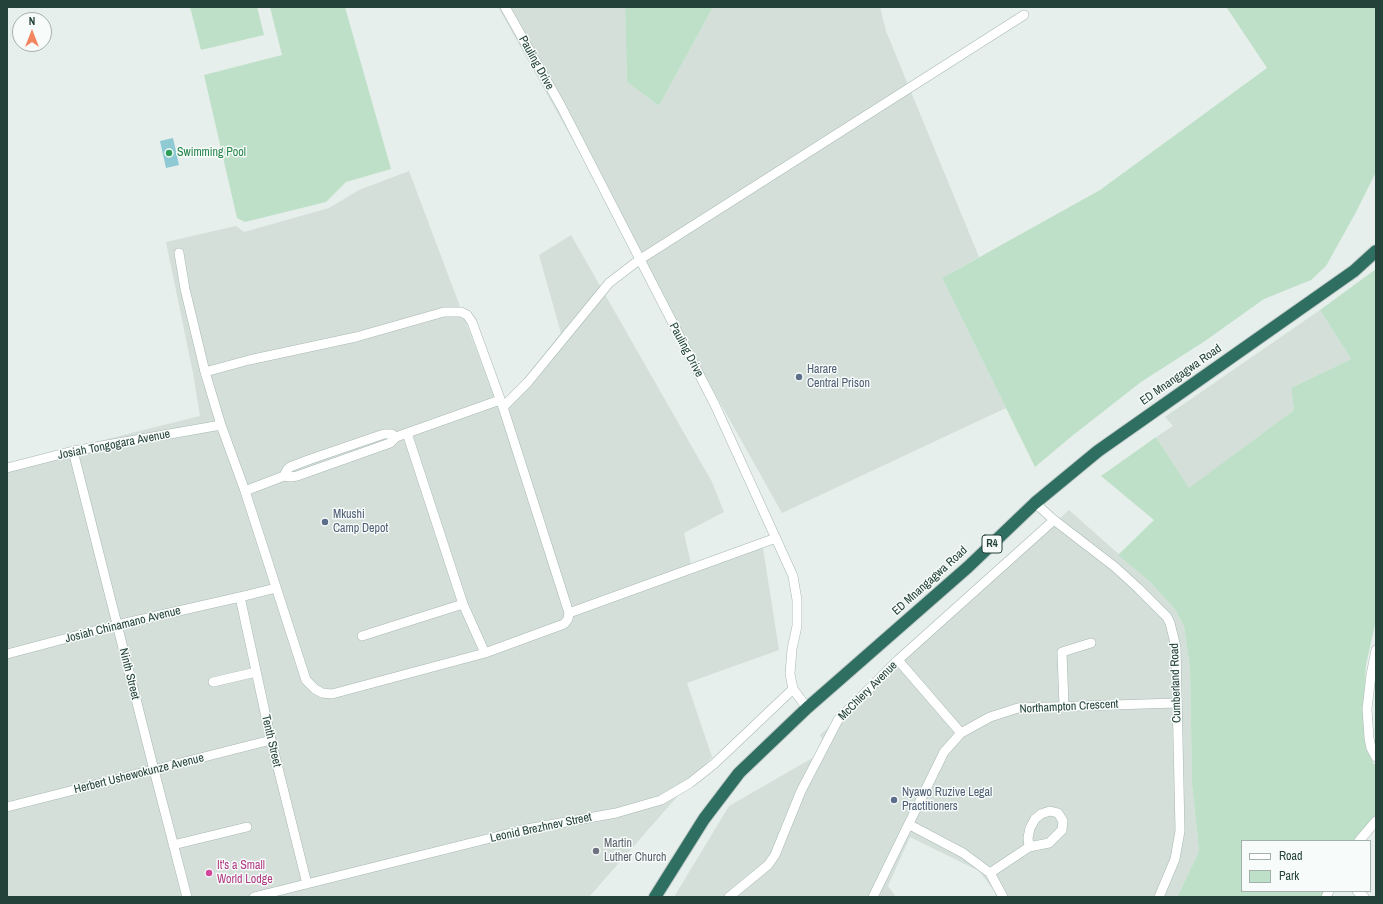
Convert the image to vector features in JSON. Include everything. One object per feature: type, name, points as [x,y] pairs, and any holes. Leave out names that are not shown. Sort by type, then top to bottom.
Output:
[{"type":"highway","name":"ED Mnangagwa Road","points":[[1365,261],[1376,241]]},
{"type":"highway","name":"ED Mnangagwa Road","points":[[656,897],[704,819],[739,773],[807,708],[968,567],[1035,503],[1115,438],[1354,271],[1376,251]]},
{"type":"highway","points":[[648,897],[666,879]]},
{"type":"street","name":"Pauling Drive","points":[[505,7],[561,106],[715,405],[793,576],[797,600],[797,626],[792,650],[790,674],[793,689],[807,708]]},
{"type":"street","points":[[245,492],[284,476],[297,476],[390,443],[396,436],[501,404],[528,382],[609,283],[639,260],[1024,15]]},
{"type":"street","points":[[179,253],[185,289],[205,372],[221,425],[245,492],[306,680],[315,689],[322,693],[332,694],[485,653],[564,624],[568,619],[569,612],[501,404],[472,322],[467,315],[461,312],[444,312],[356,337],[250,360],[205,372]]},
{"type":"street","name":"Josiah Tongogara Avenue","points":[[7,468],[73,451],[221,425]]},
{"type":"street","points":[[406,433],[463,604],[485,653]]},
{"type":"street","points":[[284,476],[290,467],[384,434],[392,434],[396,436]]},
{"type":"street","name":"Ninth Street","points":[[73,451],[187,897]]},
{"type":"street","points":[[323,456],[327,465]]},
{"type":"street","name":"Cumberland Road","points":[[1035,503],[1054,520],[1115,567],[1167,617],[1170,623],[1176,647],[1176,703],[1180,831],[1175,859],[1160,897]]},
{"type":"street","name":"McChlery Avenue","points":[[729,897],[768,865],[774,855],[801,791],[838,720],[898,660],[1054,520]]},
{"type":"street","points":[[569,612],[776,538]]},
{"type":"street","name":"Josiah Chinamano Avenue","points":[[7,654],[117,625],[240,598],[276,588]]},
{"type":"street","name":"Tenth Street","points":[[240,598],[271,740],[307,884]]},
{"type":"street","points":[[362,636],[463,604]]},
{"type":"street","points":[[1064,706],[1062,652],[1092,643]]},
{"type":"street","points":[[1376,650],[1367,709],[1369,738],[1371,748],[1376,757]]},
{"type":"street","points":[[898,660],[961,733]]},
{"type":"street","points":[[213,682],[256,672]]},
{"type":"street","name":"Leonid Brezhnev Street","points":[[254,897],[526,829],[616,813],[661,800],[690,783],[714,764],[793,689]]},
{"type":"street","name":"Northampton Crescent","points":[[873,897],[944,752],[961,733],[990,717],[1018,708],[1176,703]]},
{"type":"street","name":"Herbert Ushewokunze Avenue","points":[[7,807],[271,740]]},
{"type":"street","points":[[1361,840],[1376,821]]},
{"type":"street","points":[[910,824],[963,853],[990,873],[1003,897]]},
{"type":"street","points":[[173,845],[247,827]]},
{"type":"street","points":[[990,873],[1029,847]]},
{"type":"shaded area","points":[[498,7],[625,7],[627,82],[659,106],[713,7],[880,7],[886,31],[979,257],[942,278],[1006,408],[782,513]]},
{"type":"shaded area","points":[[409,171],[499,410],[561,333],[539,255],[571,235],[712,482],[724,512],[684,533],[692,568],[763,548],[779,650],[687,683],[712,757],[589,897],[7,897],[7,464],[200,416],[193,373],[166,242],[236,226],[244,232],[329,208],[359,190]]},
{"type":"shaded area","points":[[1320,310],[1351,359],[1291,388],[1294,410],[1189,489],[1156,437],[1173,426],[1165,417]]},
{"type":"shaded area","points":[[1069,510],[1148,580],[1174,608],[1184,626],[1190,669],[1192,784],[1199,851],[1177,897],[996,897],[995,892],[979,871],[910,837],[888,886],[896,897],[674,897],[729,806],[828,749],[820,735]]},
{"type":"green space","points":[[190,7],[257,7],[264,35],[201,50]]},
{"type":"green space","points":[[270,7],[345,7],[391,169],[346,182],[326,202],[245,222],[237,218],[204,75],[282,55]]},
{"type":"green space","points":[[625,7],[713,7],[659,106],[627,82]]},
{"type":"green space","points":[[1376,7],[1376,172],[1326,266],[1311,280],[1264,299],[1205,341],[1141,382],[1035,467],[942,278],[1100,190],[1267,68],[1227,8]]},
{"type":"green space","points":[[1376,269],[1376,620],[1366,665],[1363,712],[1365,744],[1373,763],[1376,765],[1376,814],[1358,840],[1241,840],[1241,892],[1326,892],[1324,897],[1177,897],[1199,851],[1192,784],[1190,669],[1184,626],[1174,608],[1148,580],[1118,555],[1154,520],[1101,476],[1156,437],[1189,488],[1294,410],[1291,388],[1351,359],[1320,310]]},
{"type":"water","name":"Swimming Pool","points":[[173,138],[179,165],[166,168],[160,141]]},
{"type":"place","name":"Swimming Pool","points":[[169,153]]},
{"type":"place","name":"Harare Central Prison","points":[[799,377]]},
{"type":"place","name":"Mkushi Camp Depot","points":[[325,522]]},
{"type":"place","name":"Nyawo Ruzive Legal Practitioners","points":[[894,800]]},
{"type":"place","name":"Martin Luther Church","points":[[596,851]]},
{"type":"place","name":"It's a Small World Lodge","points":[[209,873]]}]
